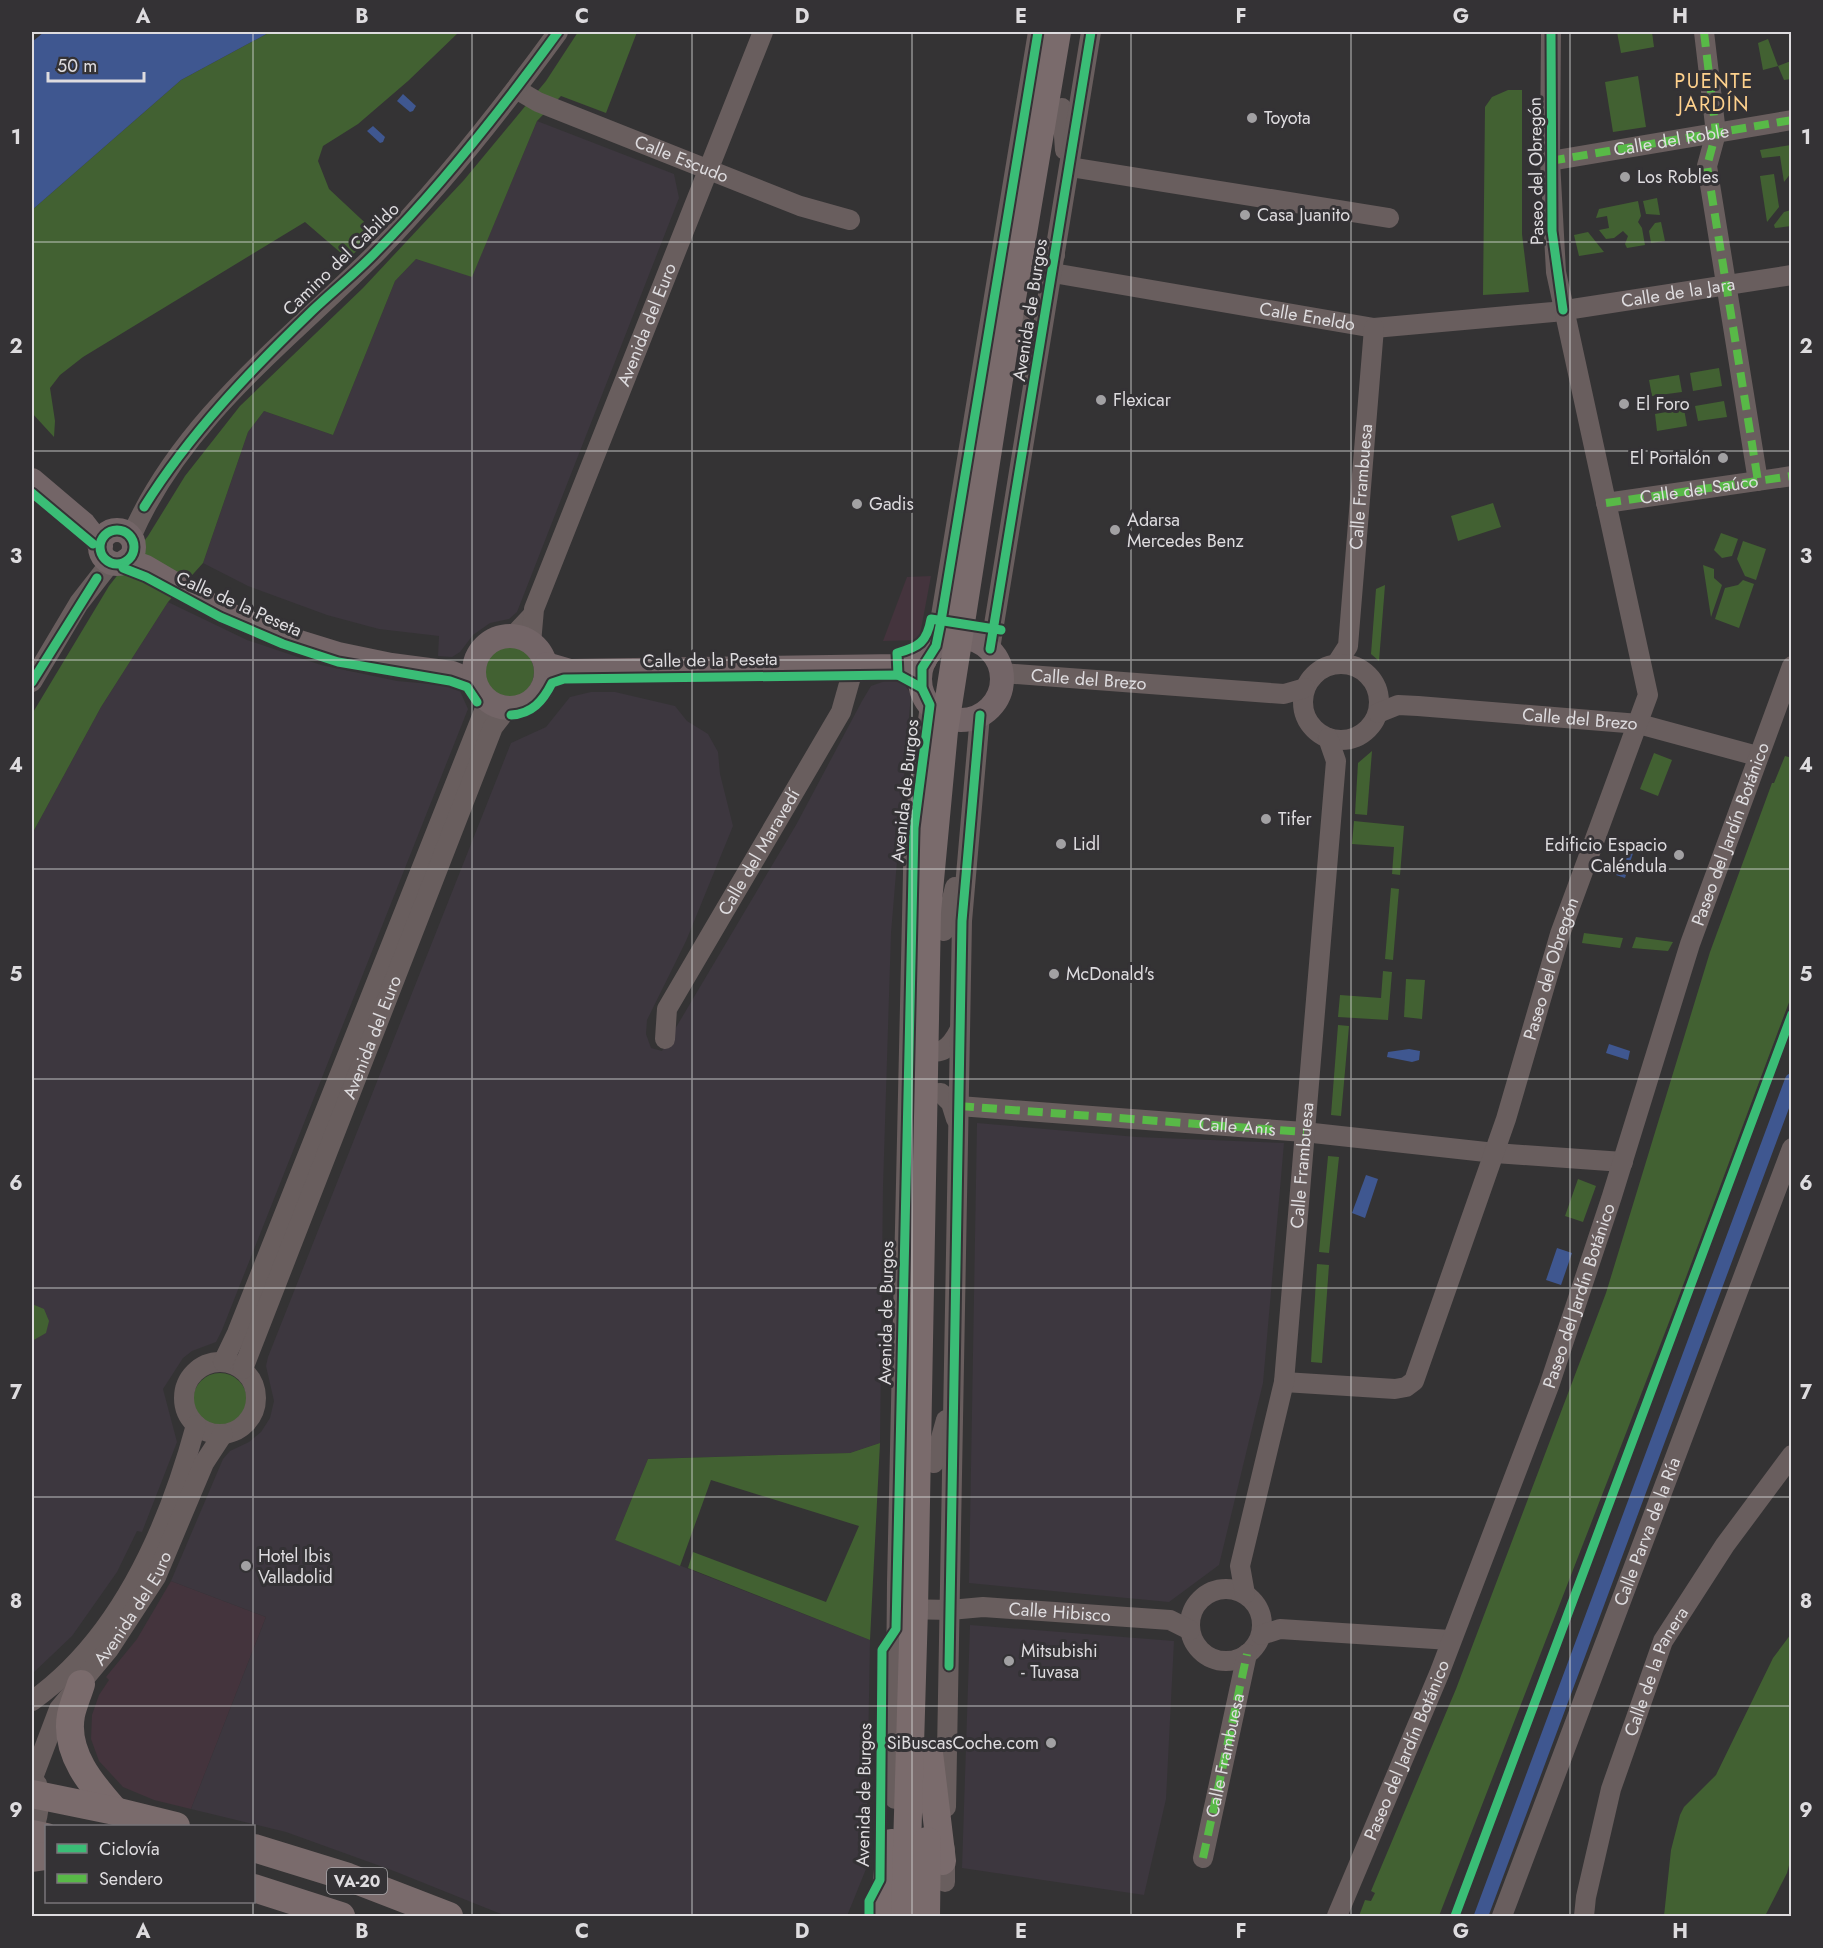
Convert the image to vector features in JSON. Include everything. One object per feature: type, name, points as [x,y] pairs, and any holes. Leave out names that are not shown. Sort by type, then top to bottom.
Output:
[{"type":"highway","name":"Avenida de Burgos","points":[[1034,275],[1057,32]]},
{"type":"highway","name":"Avenida de Burgos","points":[[926,1917],[934,1463],[932,1101],[935,921],[949,837],[955,714],[951,652],[991,428],[1017,321],[1034,275],[1074,32]]},
{"type":"highway","name":"Avenida de Burgos","points":[[951,652],[1017,321]]},
{"type":"highway","name":"Avenida de Burgos","points":[[905,1917],[911,1729],[932,1609],[919,1346],[920,1277],[932,1101]]},
{"type":"highway","points":[[81,1684],[71,1717],[74,1747],[81,1768],[115,1810]]},
{"type":"highway","points":[[883,1917],[895,1805],[911,1729]]},
{"type":"highway","points":[[929,1753],[945,1882],[945,1917]]},
{"type":"highway","points":[[34,1784],[169,1825]]},
{"type":"highway","name":"VA-20","points":[[255,1848],[348,1877],[449,1917]]},
{"type":"highway","name":"VA-20","points":[[255,1888],[342,1917]]},
{"type":"main road","name":"Calle de la Peseta","points":[[32,480],[118,552],[220,611],[284,637],[349,657],[479,686]]},
{"type":"main road","points":[[501,637],[522,639],[539,651],[546,672],[534,700],[523,707],[479,686],[480,652],[501,637]]},
{"type":"main road","name":"Calle de la Peseta","points":[[546,672],[898,666],[951,652]]},
{"type":"main road","points":[[951,652],[1000,664],[1002,674],[999,695],[991,707],[955,714],[924,696],[951,652]]},
{"type":"street","name":"Camino del Cabildo","points":[[32,682],[118,552],[164,475],[209,418],[258,364],[375,254],[468,150],[558,32]]},
{"type":"street","name":"Avenida del Euro","points":[[522,639],[763,32]]},
{"type":"street","name":"Avenida de Burgos","points":[[951,652],[960,504],[1038,32]]},
{"type":"street","name":"Avenida de Burgos","points":[[951,652],[1025,441],[1034,275],[1043,273],[1056,253],[1091,32]]},
{"type":"street","name":"Paseo del Obregón","points":[[1284,1382],[1395,1389],[1406,1387],[1414,1381],[1495,1153],[1560,934],[1648,696],[1563,310],[1552,231],[1551,32]]},
{"type":"street","points":[[1704,32],[1716,133],[1707,166],[1758,481]]},
{"type":"street","name":"Calle Escudo","points":[[516,89],[538,102],[708,170],[800,206],[850,220]]},
{"type":"street","points":[[1062,108],[1069,175],[1389,218]]},
{"type":"street","name":"Calle del Roble","points":[[1550,161],[1791,120]]},
{"type":"street","points":[[1018,157],[1020,181],[1008,268],[1034,275]]},
{"type":"street","name":"Calle Eneldo","points":[[1034,275],[1374,328],[1563,310]]},
{"type":"street","name":"Calle de la Jara","points":[[1563,310],[1791,275]]},
{"type":"street","points":[[985,350],[996,322],[1017,321],[1035,343],[1025,441]]},
{"type":"street","name":"Calle Frambuesa","points":[[1347,665],[1374,328]]},
{"type":"street","points":[[960,504],[981,437],[991,428]]},
{"type":"street","name":"Calle del Saúco","points":[[1606,503],[1791,476]]},
{"type":"street","points":[[1347,665],[1371,677],[1378,692],[1378,713],[1364,733],[1349,739],[1328,738],[1313,728],[1306,717],[1304,696],[1316,672],[1347,665]]},
{"type":"street","name":"Calle del Maravedí","points":[[665,1039],[667,1009],[841,712],[854,666]]},
{"type":"street","name":"Paseo del Jardín Botánico","points":[[1337,1917],[1450,1640],[1549,1386],[1623,1162],[1690,944],[1791,666]]},
{"type":"street","name":"Calle del Brezo","points":[[1002,674],[1304,696]]},
{"type":"street","name":"Avenida del Euro","points":[[223,1362],[237,1333],[479,686]]},
{"type":"street","name":"Avenida del Euro","points":[[243,1369],[493,727],[479,686]]},
{"type":"street","name":"Calle del Brezo","points":[[1378,692],[1398,705]]},
{"type":"street","name":"Calle del Brezo","points":[[1378,713],[1398,705],[1639,724],[1757,756]]},
{"type":"street","name":"Avenida de Burgos","points":[[932,1101],[911,1022],[914,828],[955,714]]},
{"type":"street","name":"Avenida de Burgos","points":[[895,1805],[905,1190],[932,1101],[960,1029],[962,921],[967,861],[955,714]]},
{"type":"street","name":"Calle Frambuesa","points":[[1245,1594],[1240,1566],[1284,1382],[1336,761],[1328,738]]},
{"type":"street","name":"Calle Frambuesa","points":[[1336,761],[1349,739]]},
{"type":"street","points":[[914,860],[935,921]]},
{"type":"street","points":[[935,921],[958,872],[967,861]]},
{"type":"street","points":[[911,1022],[915,1041],[933,1051],[952,1046],[960,1029]]},
{"type":"street","name":"Avenida de Burgos","points":[[932,1101],[951,1103],[958,1127],[954,1395],[932,1609],[945,1882]]},
{"type":"street","name":"Calle Anís","points":[[932,1101],[1304,1132],[1495,1153],[1623,1162]]},
{"type":"street","name":"Calle Parva de la Ría","points":[[1502,1917],[1734,1296],[1762,1231],[1791,1148]]},
{"type":"street","points":[[905,1190],[920,1277]]},
{"type":"street","points":[[900,1428],[919,1346]]},
{"type":"street","points":[[223,1362],[243,1369],[255,1386],[255,1410],[244,1425],[223,1434],[208,1432],[196,1425],[186,1410],[186,1388],[194,1374],[202,1367],[223,1362]]},
{"type":"street","points":[[934,1463],[954,1395]]},
{"type":"street","name":"Avenida del Euro","points":[[32,1701],[71,1667],[100,1635],[119,1608],[140,1572],[167,1512],[196,1425]]},
{"type":"street","name":"Avenida del Euro","points":[[32,1834],[37,1819],[34,1784],[59,1708],[81,1684],[129,1621],[156,1577],[204,1462],[223,1434]]},
{"type":"street","name":"Calle de la Panera","points":[[1584,1917],[1586,1897],[1611,1789],[1663,1641],[1725,1545],[1791,1455]]},
{"type":"street","name":"Calle Frambuesa","points":[[1222,1589],[1240,1566]]},
{"type":"street","points":[[897,1583],[904,1609],[932,1609]]},
{"type":"street","points":[[1222,1589],[1245,1594],[1254,1601],[1267,1628],[1247,1654],[1225,1661],[1213,1659],[1195,1644],[1188,1620],[1205,1596],[1222,1589]]},
{"type":"street","name":"Calle Hibisco","points":[[932,1609],[983,1607],[1170,1620],[1190,1630]]},
{"type":"street","name":"Calle Hibisco","points":[[1170,1620],[1193,1610]]},
{"type":"street","points":[[1267,1628],[1450,1640]]},
{"type":"street","name":"Calle Frambuesa","points":[[1203,1858],[1247,1654]]},
{"type":"shaded area","points":[[537,121],[674,174],[679,198],[517,612],[509,619],[490,623],[473,635],[460,652],[452,657],[438,656],[439,636],[379,629],[327,615],[248,586],[203,563],[248,432],[264,411],[333,435],[395,281],[416,259],[472,276]]},
{"type":"shaded area","points":[[931,576],[919,640],[883,641],[907,577]]},
{"type":"shaded area","points":[[168,602],[247,640],[321,665],[397,681],[453,686],[460,691],[468,709],[222,1330],[216,1342],[192,1351],[183,1358],[163,1389],[177,1442],[142,1532],[137,1531],[117,1572],[72,1636],[32,1674],[32,834],[101,707]]},
{"type":"shaded area","points":[[888,680],[902,681],[911,694],[891,933],[883,1187],[880,1443],[850,1453],[648,1459],[615,1540],[870,1640],[866,1869],[847,1916],[506,1916],[394,1871],[286,1832],[191,1809],[266,1617],[171,1581],[223,1459],[230,1451],[249,1442],[261,1432],[270,1418],[274,1401],[266,1366],[268,1357],[511,743],[546,727],[570,697],[591,692],[615,692],[675,706],[687,721],[708,734],[718,752],[720,774],[733,826],[686,941],[647,1020],[646,1034],[651,1048],[662,1051],[796,825],[871,686]]},
{"type":"shaded area","points":[[977,1123],[1137,1137],[1284,1143],[1263,1383],[1219,1565],[1169,1602],[969,1583]]},
{"type":"shaded area","points":[[171,1581],[266,1617],[191,1809],[154,1800],[123,1787],[99,1761],[91,1739],[92,1715],[99,1695],[109,1680],[106,1677],[137,1639]]},
{"type":"shaded area","points":[[970,1625],[1174,1641],[1166,1799],[1144,1895],[962,1868]]},
{"type":"green space","points":[[270,32],[459,32],[408,81],[358,124],[323,146],[318,161],[329,189],[376,233],[348,259],[305,222],[83,357],[60,375],[50,388],[55,421],[54,437],[32,413],[32,210],[181,80]]},
{"type":"green space","points":[[578,32],[637,32],[606,113],[561,96],[537,121],[472,277],[416,259],[395,281],[333,435],[264,411],[248,432],[203,563],[168,602],[101,707],[32,834],[32,714],[109,586],[148,536],[185,476],[240,406],[363,288],[464,180],[546,81]]},
{"type":"green space","points":[[1617,32],[1652,32],[1654,47],[1621,53]]},
{"type":"green space","points":[[1768,39],[1778,66],[1763,70],[1758,43]]},
{"type":"green space","points":[[1791,61],[1791,79],[1784,80],[1778,66]]},
{"type":"green space","points":[[1638,76],[1646,127],[1613,132],[1605,82]]},
{"type":"green space","points":[[1508,90],[1522,90],[1522,234],[1529,292],[1483,295],[1485,107],[1492,97]]},
{"type":"green space","points":[[1791,145],[1791,173],[1784,182],[1780,156],[1762,158],[1760,150]]},
{"type":"green space","points":[[1774,174],[1779,207],[1767,222],[1760,176]]},
{"type":"green space","points":[[1657,198],[1660,215],[1646,214],[1643,201]]},
{"type":"green space","points":[[1638,201],[1641,216],[1638,222],[1642,228],[1645,245],[1627,248],[1625,244],[1628,236],[1623,231],[1614,238],[1606,239],[1599,230],[1609,228],[1607,216],[1596,218],[1599,209]]},
{"type":"green space","points":[[1791,210],[1791,226],[1775,228],[1774,225],[1784,212]]},
{"type":"green space","points":[[1661,222],[1665,241],[1651,243],[1649,231],[1655,223]]},
{"type":"green space","points":[[1588,232],[1604,252],[1579,256],[1574,235]]},
{"type":"green space","points":[[1719,368],[1722,386],[1693,391],[1690,373]]},
{"type":"green space","points":[[1679,375],[1682,392],[1652,396],[1649,380]]},
{"type":"green space","points":[[1724,401],[1727,417],[1698,421],[1695,406]]},
{"type":"green space","points":[[1684,409],[1687,426],[1657,431],[1655,414]]},
{"type":"green space","points":[[1493,503],[1501,527],[1458,541],[1451,516]]},
{"type":"green space","points":[[1721,533],[1738,539],[1732,556],[1722,558],[1714,550]]},
{"type":"green space","points":[[1743,541],[1766,549],[1756,580],[1745,576],[1737,559]]},
{"type":"green space","points":[[1703,565],[1714,569],[1714,578],[1722,585],[1711,617]]},
{"type":"green space","points":[[1743,580],[1754,584],[1739,628],[1715,619],[1725,588],[1738,585]]},
{"type":"green space","points":[[1385,585],[1379,661],[1371,654],[1376,589]]},
{"type":"green space","points":[[503,646],[513,646],[527,653],[534,672],[527,691],[513,698],[503,698],[493,694],[486,687],[482,677],[482,667],[486,657],[493,650]]},
{"type":"green space","points":[[1372,751],[1367,815],[1355,814],[1358,763]]},
{"type":"green space","points":[[1654,753],[1672,760],[1658,796],[1640,789]]},
{"type":"green space","points":[[1785,756],[1792,758],[1791,997],[1676,1304],[1439,1916],[1359,1916],[1365,1900],[1371,1901],[1375,1893],[1371,1891],[1456,1689],[1606,1293],[1710,952],[1772,783],[1774,783]]},
{"type":"green space","points":[[1354,821],[1404,826],[1400,875],[1392,874],[1394,847],[1352,844]]},
{"type":"green space","points":[[1391,888],[1399,889],[1393,960],[1385,959]]},
{"type":"green space","points":[[1584,933],[1623,938],[1620,948],[1582,943]]},
{"type":"green space","points":[[1636,937],[1673,942],[1668,951],[1632,948]]},
{"type":"green space","points":[[1383,971],[1392,972],[1388,1020],[1338,1017],[1340,995],[1381,998]]},
{"type":"green space","points":[[1406,979],[1425,980],[1422,1019],[1404,1017]]},
{"type":"green space","points":[[1338,1025],[1349,1026],[1341,1116],[1331,1115]]},
{"type":"green space","points":[[1328,1156],[1339,1157],[1329,1253],[1319,1252]]},
{"type":"green space","points":[[1578,1179],[1596,1186],[1583,1222],[1565,1216]]},
{"type":"green space","points":[[1317,1264],[1329,1265],[1322,1363],[1311,1362]]},
{"type":"green space","points":[[32,1304],[44,1309],[49,1321],[46,1333],[32,1341]]},
{"type":"green space","points":[[215,1373],[225,1373],[235,1377],[243,1385],[247,1400],[243,1415],[235,1423],[225,1427],[215,1427],[205,1423],[197,1415],[193,1405],[193,1395],[197,1385],[205,1377]]},
{"type":"green space","points":[[880,1443],[870,1640],[688,1568],[693,1552],[826,1602],[859,1526],[711,1480],[680,1566],[615,1540],[648,1459],[850,1453]]},
{"type":"green space","points":[[1791,1634],[1792,1854],[1787,1873],[1765,1916],[1664,1916],[1671,1850],[1680,1815],[1684,1807],[1716,1775],[1773,1658]]},
{"type":"water","points":[[44,32],[270,32],[181,80],[32,210],[32,42]]},
{"type":"water","points":[[403,94],[416,106],[413,111],[410,112],[397,101]]},
{"type":"water","points":[[373,126],[385,137],[383,142],[380,143],[367,131]]},
{"type":"water","points":[[1630,842],[1636,844],[1625,878],[1616,875]]},
{"type":"water","points":[[1609,1044],[1630,1051],[1628,1060],[1606,1053]]},
{"type":"water","points":[[1409,1049],[1420,1051],[1419,1060],[1412,1062],[1387,1057],[1388,1052]]},
{"type":"water","points":[[1366,1175],[1378,1179],[1365,1218],[1352,1213]]},
{"type":"water","points":[[1557,1248],[1572,1253],[1561,1285],[1546,1280]]},
{"type":"waterway","points":[[1481,1916],[1792,1080]]},
{"type":"marked path","points":[[1704,32],[1716,133],[1707,166],[1758,481]]},
{"type":"marked path","points":[[1550,161],[1792,120]]},
{"type":"marked path","points":[[1606,503],[1792,476]]},
{"type":"marked path","points":[[959,1106],[1304,1132]]},
{"type":"marked path","points":[[1203,1858],[1247,1654]]},
{"type":"cycle path","points":[[144,507],[181,454],[222,404],[266,357],[368,260],[425,200],[493,118],[558,32]]},
{"type":"cycle path","points":[[869,1916],[869,1901],[880,1880],[882,1650],[896,1629],[914,828],[930,705],[922,688],[922,668],[936,646],[941,621],[1038,32]]},
{"type":"cycle path","points":[[990,649],[1091,32]]},
{"type":"cycle path","points":[[1551,32],[1552,231],[1563,310]]},
{"type":"cycle path","points":[[32,493],[93,544]]},
{"type":"cycle path","points":[[117,530],[129,535],[134,547],[129,559],[117,564],[105,559],[100,547],[105,535],[117,530]]},
{"type":"cycle path","points":[[123,568],[146,577],[220,617],[283,644],[338,662],[450,681],[467,687],[477,702]]},
{"type":"cycle path","points":[[32,682],[97,578]]},
{"type":"cycle path","points":[[898,675],[897,653],[921,642],[927,633],[931,619],[1001,630]]},
{"type":"cycle path","points":[[511,715],[531,709],[541,701],[552,683],[564,679],[898,675],[922,688]]},
{"type":"cycle path","points":[[949,1666],[962,921],[980,715]]},
{"type":"cycle path","points":[[1455,1916],[1792,1014]]},
{"type":"place","name":"Toyota","points":[[1252,118]]},
{"type":"place","name":"Los Robles","points":[[1625,177]]},
{"type":"place","name":"Casa Juanito","points":[[1245,215]]},
{"type":"place","name":"Flexicar","points":[[1101,400]]},
{"type":"place","name":"El Foro","points":[[1624,404]]},
{"type":"place","name":"El Portalón","points":[[1723,458]]},
{"type":"place","name":"Gadis","points":[[857,504]]},
{"type":"place","name":"Adarsa Mercedes Benz","points":[[1115,530]]},
{"type":"place","name":"Tifer","points":[[1266,819]]},
{"type":"place","name":"Lidl","points":[[1061,844]]},
{"type":"place","name":"Edificio Espacio Caléndula","points":[[1679,855]]},
{"type":"place","name":"McDonald's","points":[[1054,974]]},
{"type":"place","name":"Hotel Ibis Valladolid","points":[[246,1566]]},
{"type":"place","name":"Mitsubishi - Tuvasa","points":[[1009,1661]]},
{"type":"place","name":"SiBuscasCoche.com","points":[[1051,1743]]},
{"type":"district","name":"PUENTE JARDÍN","points":[[1714,92]]}]
